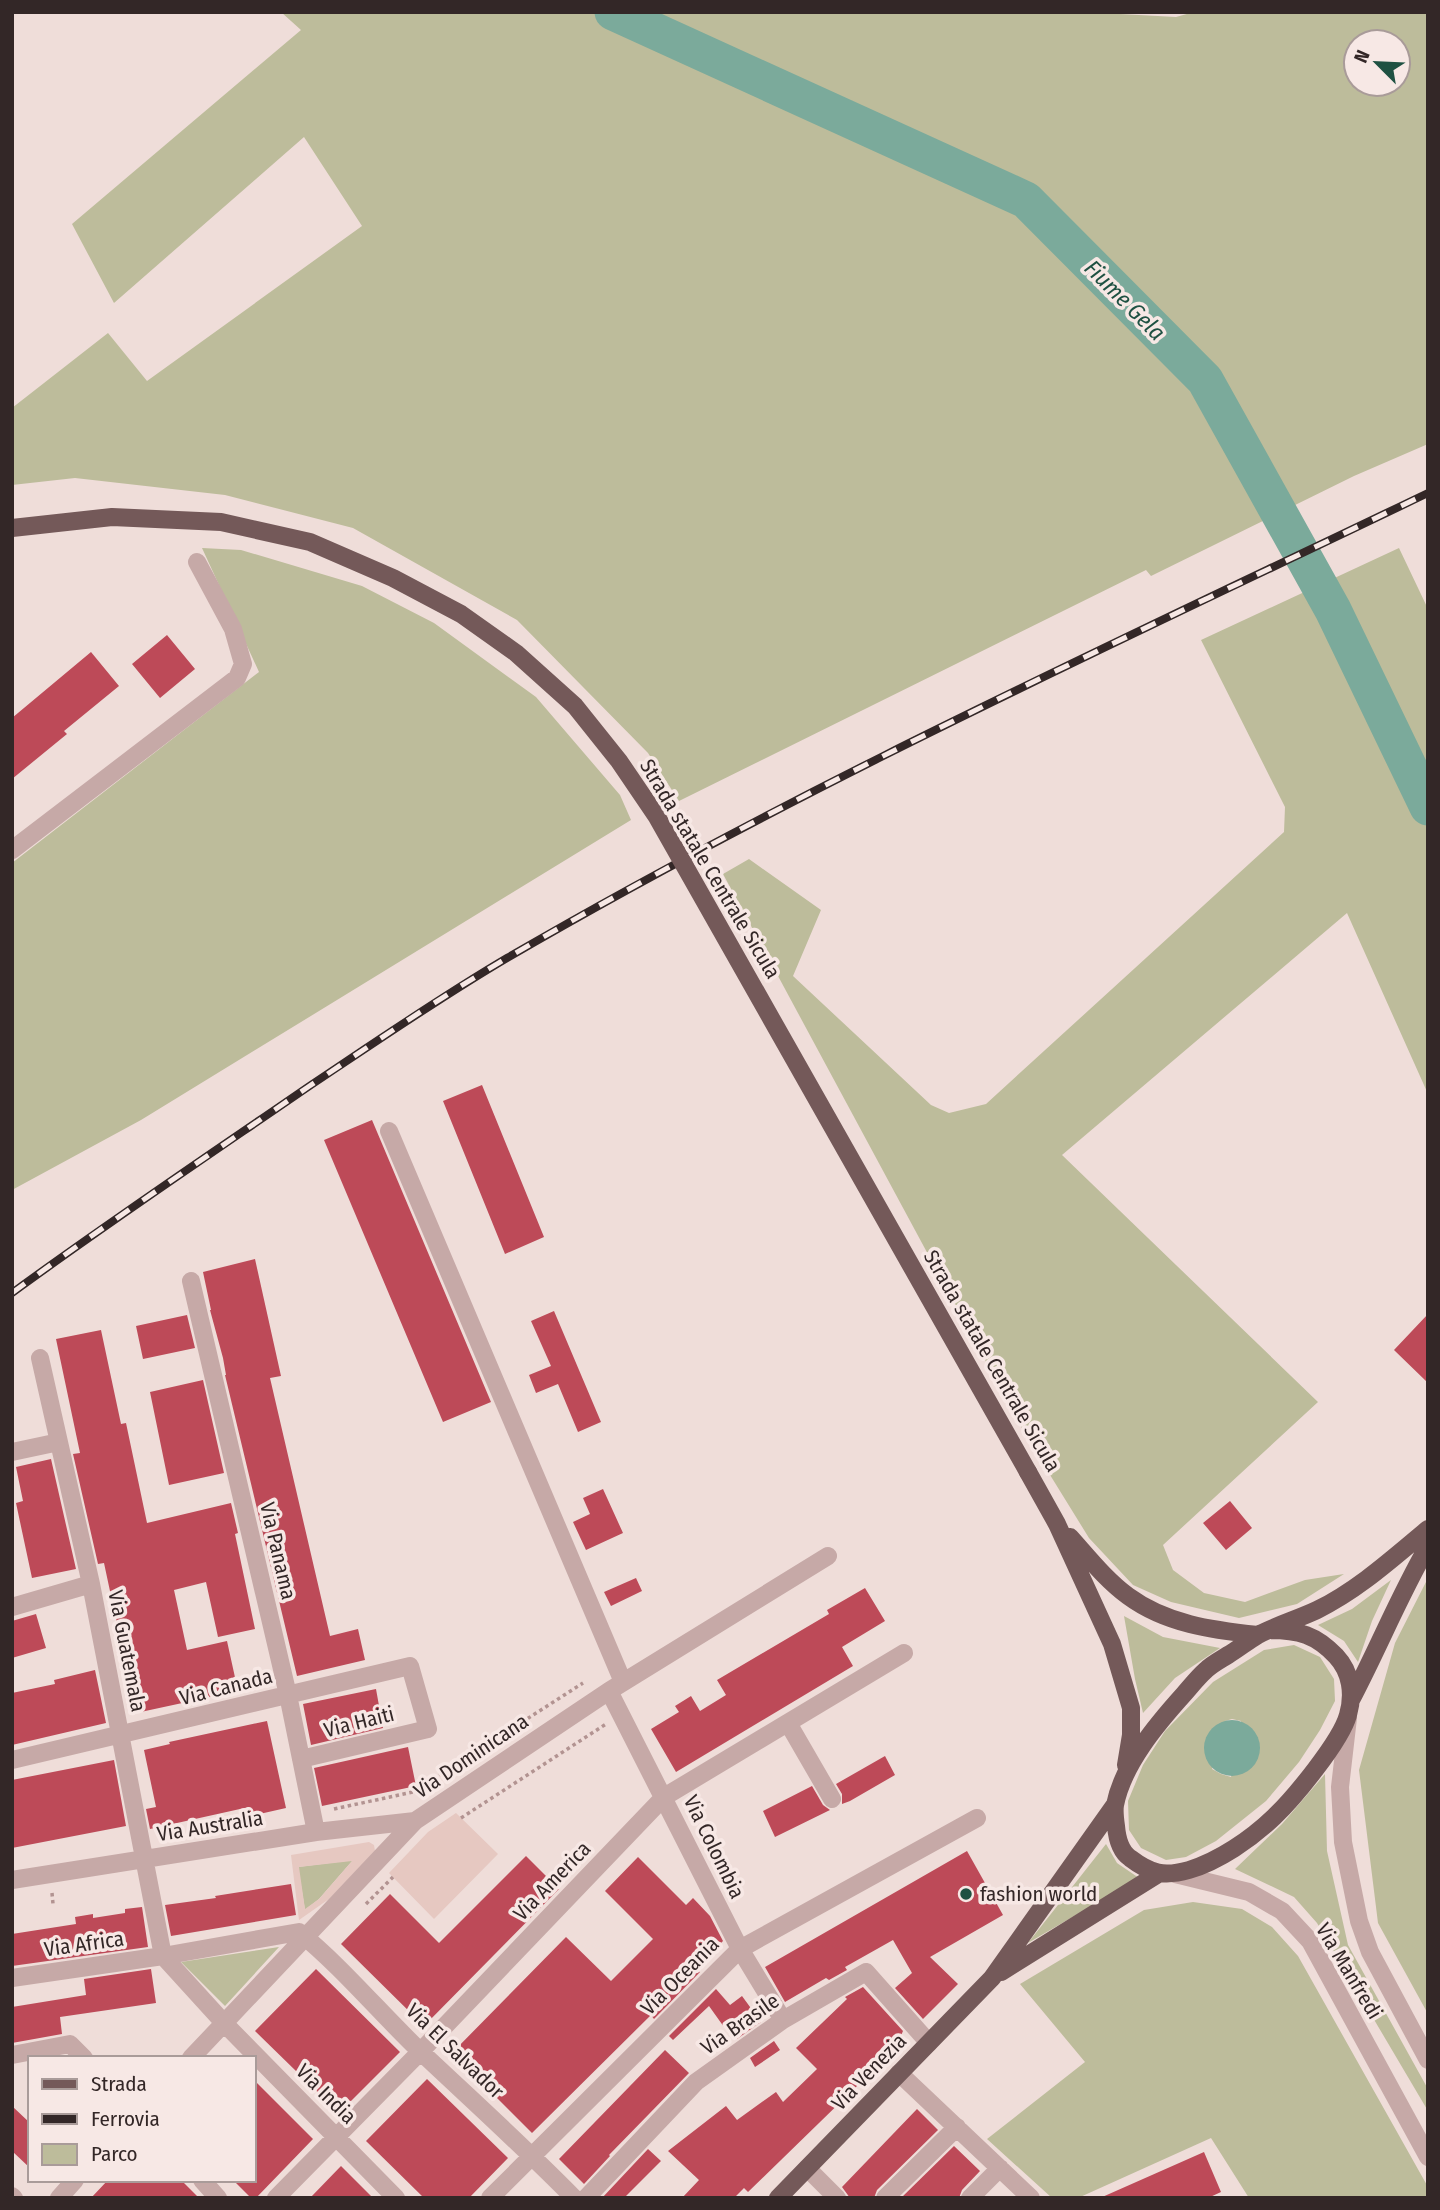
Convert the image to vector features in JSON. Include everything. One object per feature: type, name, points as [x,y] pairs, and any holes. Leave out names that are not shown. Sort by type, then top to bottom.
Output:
[{"type":"main road","name":"Strada statale Centrale Sicula","points":[[12,528],[112,517],[139,518],[221,522],[310,542],[393,578],[461,614],[516,653],[575,706],[620,761],[657,817],[1058,1524],[1112,1644],[1124,1678],[1131,1708],[1131,1735],[1124,1782]]},
{"type":"main road","name":"Strada statale Centrale Sicula","points":[[1058,1524],[1117,1587],[1151,1611],[1191,1625],[1264,1633],[1290,1630],[1307,1635],[1325,1645],[1339,1660],[1351,1681],[1351,1700]]},
{"type":"main road","points":[[1124,1782],[1140,1748],[1159,1722],[1206,1670],[1264,1633],[1319,1609],[1373,1574],[1428,1529]]},
{"type":"main road","points":[[1348,1718],[1351,1700],[1428,1546]]},
{"type":"main road","name":"Via Venezia","points":[[992,1978],[1167,1874],[1206,1865],[1240,1843],[1274,1817],[1312,1773],[1348,1718]]},
{"type":"main road","name":"Via Venezia","points":[[778,2198],[992,1978],[1114,1806],[1124,1782]]},
{"type":"main road","points":[[1114,1806],[1117,1839],[1128,1857],[1167,1874]]},
{"type":"street","points":[[12,850],[237,678],[243,664],[233,629],[197,562]]},
{"type":"street","name":"Via Colombia","points":[[389,1131],[615,1663],[621,1714],[740,1949],[783,2020]]},
{"type":"street","name":"Via Panama","points":[[191,1281],[288,1695],[314,1823]]},
{"type":"street","name":"Via Guatemala","points":[[40,1358],[91,1584],[163,1956]]},
{"type":"street","points":[[12,1452],[60,1442]]},
{"type":"street","name":"Via Dominicana","points":[[193,2056],[415,1821],[616,1687],[828,1556]]},
{"type":"street","points":[[12,1607],[91,1584]]},
{"type":"street","name":"Via America","points":[[276,2198],[664,1797],[904,1653]]},
{"type":"street","name":"Via Canada","points":[[12,1760],[410,1666],[428,1729]]},
{"type":"street","name":"Via Manfredi","points":[[1348,1718],[1340,1787],[1342,1829],[1359,1921],[1370,1952],[1428,2060]]},
{"type":"street","points":[[788,1723],[832,1799]]},
{"type":"street","name":"Via Haiti","points":[[301,1759],[428,1729]]},
{"type":"street","name":"Via Oceania","points":[[490,2198],[740,1949],[977,1818]]},
{"type":"street","name":"Via Australia","points":[[12,1880],[146,1860],[314,1823],[415,1821]]},
{"type":"street","name":"Via Manfredi","points":[[1167,1874],[1249,1892],[1282,1911],[1310,1941],[1428,2157]]},
{"type":"street","name":"Via Africa","points":[[12,1978],[163,1956],[299,1932],[305,1937]]},
{"type":"street","name":"Via El Salvador","points":[[305,1937],[574,2198]]},
{"type":"street","name":"Via India","points":[[163,1956],[224,2023],[396,2198]]},
{"type":"street","name":"Via Brasile","points":[[586,2198],[696,2082],[783,2020],[866,1972],[929,2043]]},
{"type":"street","points":[[12,2055],[71,2044],[82,2056]]},
{"type":"street","points":[[899,2073],[1031,2198]]},
{"type":"street","points":[[885,2198],[957,2127]]},
{"type":"street","points":[[807,2168],[837,2198]]},
{"type":"street","points":[[970,2198],[1000,2168]]},
{"type":"street","points":[[59,2198],[73,2182]]},
{"type":"street","points":[[204,2182],[218,2198]]},
{"type":"path","points":[[314,1823],[413,1792],[615,1663]]},
{"type":"path","points":[[461,1818],[621,1714]]},
{"type":"green space","points":[[281,12],[1083,12],[1176,17],[1194,12],[1428,12],[1428,444],[1354,476],[1151,576],[1146,570],[679,801],[648,753],[517,620],[353,528],[225,495],[75,478],[12,485],[12,408],[108,333],[147,381],[362,226],[304,137],[114,303],[72,224],[301,30]]},
{"type":"green space","points":[[202,548],[241,550],[362,586],[434,623],[536,697],[620,795],[631,820],[141,1120],[12,1190],[12,863],[259,672]]},
{"type":"green space","points":[[1399,548],[1428,609],[1428,1094],[1347,913],[1062,1155],[1318,1402],[1163,1545],[1173,1570],[1204,1593],[1245,1602],[1305,1580],[1344,1574],[1297,1604],[1239,1618],[1171,1602],[1133,1585],[1089,1538],[1026,1436],[723,874],[749,859],[821,910],[793,976],[931,1105],[949,1113],[986,1104],[1284,832],[1285,807],[1201,640]]},
{"type":"green space","points":[[1428,1578],[1428,2014],[1378,1923],[1359,1770],[1395,1643]]},
{"type":"green space","points":[[1391,1580],[1372,1621],[1358,1662],[1344,1641],[1318,1625],[1352,1609]]},
{"type":"green space","points":[[1124,1616],[1163,1637],[1220,1648],[1175,1678],[1143,1713]]},
{"type":"green space","points":[[1294,1645],[1320,1657],[1334,1679],[1335,1701],[1320,1730],[1299,1762],[1266,1801],[1216,1841],[1186,1857],[1166,1860],[1141,1848],[1129,1830],[1128,1801],[1143,1765],[1165,1731],[1213,1682],[1264,1650]],"holes":[[[1225,1721],[1241,1721],[1231,1777],[1212,1769]]]},
{"type":"green space","points":[[1325,1774],[1327,1851],[1348,1945],[1428,2089],[1428,2111],[1317,1923],[1294,1897],[1235,1869],[1282,1824]]},
{"type":"green space","points":[[1106,1844],[1117,1863],[1139,1878],[1028,1943]]},
{"type":"green space","points":[[353,1860],[319,1899],[305,1910],[298,1867]]},
{"type":"green space","points":[[1193,1902],[1242,1909],[1272,1927],[1298,1956],[1428,2187],[1428,2198],[1249,2198],[1211,2138],[1078,2198],[1052,2198],[987,2139],[1085,2062],[1020,1984],[1144,1910]]},
{"type":"green space","points":[[279,1947],[225,2006],[181,1962]]},
{"type":"shaded area","points":[[1226,1720],[1238,1720],[1248,1724],[1256,1732],[1260,1748],[1256,1764],[1248,1772],[1238,1776],[1226,1776],[1216,1772],[1208,1764],[1204,1754],[1204,1742],[1208,1732],[1216,1724]]},
{"type":"shaded area","points":[[456,1813],[498,1854],[434,1919],[389,1873],[428,1832]]},
{"type":"shaded area","points":[[369,1842],[374,1845],[375,1851],[329,1899],[299,1920],[291,1855]],"holes":[[[352,1861],[319,1899],[305,1909],[299,1867]]]},
{"type":"building","points":[[167,635],[195,669],[160,698],[132,664]]},
{"type":"building","points":[[91,652],[119,686],[64,731],[67,734],[12,779],[12,718]]},
{"type":"building","points":[[482,1085],[544,1237],[505,1254],[443,1101]]},
{"type":"building","points":[[372,1120],[491,1402],[443,1422],[324,1140]]},
{"type":"building","points":[[255,1259],[281,1376],[270,1378],[330,1636],[358,1629],[365,1660],[297,1676],[203,1272]]},
{"type":"building","points":[[554,1311],[601,1422],[578,1432],[558,1384],[536,1393],[529,1375],[551,1366],[531,1321]]},
{"type":"building","points":[[1428,1314],[1428,1383],[1394,1350]]},
{"type":"building","points":[[187,1315],[195,1348],[143,1359],[136,1326]]},
{"type":"building","points":[[101,1330],[121,1424],[126,1423],[147,1523],[231,1503],[255,1629],[218,1637],[206,1582],[174,1590],[187,1650],[227,1641],[238,1691],[136,1713],[104,1563],[98,1564],[73,1454],[80,1453],[56,1339]]},
{"type":"building","points":[[203,1380],[224,1473],[169,1485],[150,1392]]},
{"type":"building","points":[[51,1459],[76,1569],[32,1578],[16,1503],[23,1501],[16,1467]]},
{"type":"building","points":[[603,1489],[623,1533],[586,1550],[573,1522],[590,1514],[583,1498]]},
{"type":"building","points":[[1230,1501],[1252,1528],[1226,1550],[1203,1523]]},
{"type":"building","points":[[636,1578],[642,1591],[611,1606],[604,1592]]},
{"type":"building","points":[[865,1588],[885,1621],[842,1647],[853,1666],[676,1772],[651,1729],[679,1712],[675,1706],[691,1696],[700,1711],[726,1695],[717,1680],[829,1614],[827,1610]]},
{"type":"building","points":[[36,1614],[46,1648],[12,1658],[12,1621]]},
{"type":"building","points":[[95,1670],[106,1723],[12,1745],[12,1693],[55,1684],[54,1680]]},
{"type":"building","points":[[376,1689],[383,1728],[311,1745],[303,1704]]},
{"type":"building","points":[[267,1721],[286,1808],[251,1816],[249,1807],[150,1829],[146,1809],[156,1807],[144,1750]]},
{"type":"building","points":[[408,1747],[416,1786],[322,1806],[314,1768]]},
{"type":"building","points":[[885,1756],[895,1775],[842,1804],[842,1794],[836,1784]]},
{"type":"building","points":[[114,1760],[126,1826],[12,1848],[12,1780]]},
{"type":"building","points":[[812,1786],[823,1805],[830,1810],[775,1837],[763,1811]]},
{"type":"building","points":[[967,1851],[1003,1915],[930,1957],[958,1984],[923,2019],[895,1988],[912,1973],[893,1940],[845,1967],[847,1970],[829,1980],[826,1978],[785,2002],[765,1967]]},
{"type":"building","points":[[526,1856],[559,1889],[424,2026],[341,1944],[390,1894],[439,1943]]},
{"type":"building","points":[[638,1857],[686,1905],[693,1898],[710,1916],[723,1941],[696,1968],[700,1972],[654,2019],[651,2015],[532,2133],[452,2053],[566,1937],[611,1981],[653,1939],[605,1891]]},
{"type":"building","points":[[291,1884],[296,1915],[171,1936],[165,1905]]},
{"type":"building","points":[[142,1907],[148,1947],[12,1966],[12,1934],[76,1924],[75,1917],[93,1914],[93,1918],[125,1913],[125,1909]]},
{"type":"building","points":[[151,1969],[156,2003],[60,2017],[62,2034],[12,2043],[12,2007],[86,1995],[84,1979]]},
{"type":"building","points":[[316,1969],[400,2052],[339,2113],[255,2031]]},
{"type":"building","points":[[863,1987],[903,2031],[895,2049],[748,2192],[744,2188],[734,2198],[682,2198],[699,2180],[668,2151],[726,2106],[737,2120],[776,2092],[783,2102],[817,2069],[796,2048],[847,1999],[845,1997]]},
{"type":"building","points":[[716,1989],[730,2005],[742,1996],[761,2022],[737,2039],[732,2031],[729,2034],[709,2006],[673,2040],[669,2036]]},
{"type":"building","points":[[774,2041],[780,2050],[755,2067],[750,2058]]},
{"type":"building","points":[[665,2050],[689,2073],[584,2184],[559,2159]]},
{"type":"building","points":[[427,2079],[508,2158],[469,2198],[424,2198],[366,2141]]},
{"type":"building","points":[[256,2082],[313,2139],[256,2198],[251,2198],[235,2182],[256,2182]]},
{"type":"building","points":[[12,2106],[28,2121],[28,2166],[12,2151]]},
{"type":"building","points":[[917,2109],[938,2130],[877,2190],[874,2198],[850,2198],[842,2187]]},
{"type":"building","points":[[954,2146],[980,2171],[962,2190],[959,2198],[901,2198]]},
{"type":"building","points":[[648,2149],[661,2161],[624,2198],[602,2198]]},
{"type":"building","points":[[1204,2152],[1221,2192],[1208,2198],[1100,2198]]},
{"type":"building","points":[[341,2166],[373,2198],[310,2198]]},
{"type":"building","points":[[106,2182],[183,2182],[199,2198],[91,2198]]},
{"type":"waterway","name":"Fiume Gela","points":[[613,12],[1026,200],[1205,380],[1333,610],[1428,807]]},
{"type":"railway","points":[[12,1293],[159,1189],[407,1021],[507,958],[619,894],[963,716],[1428,493]]},
{"type":"place","name":"fashion world","points":[[966,1894]]}]
